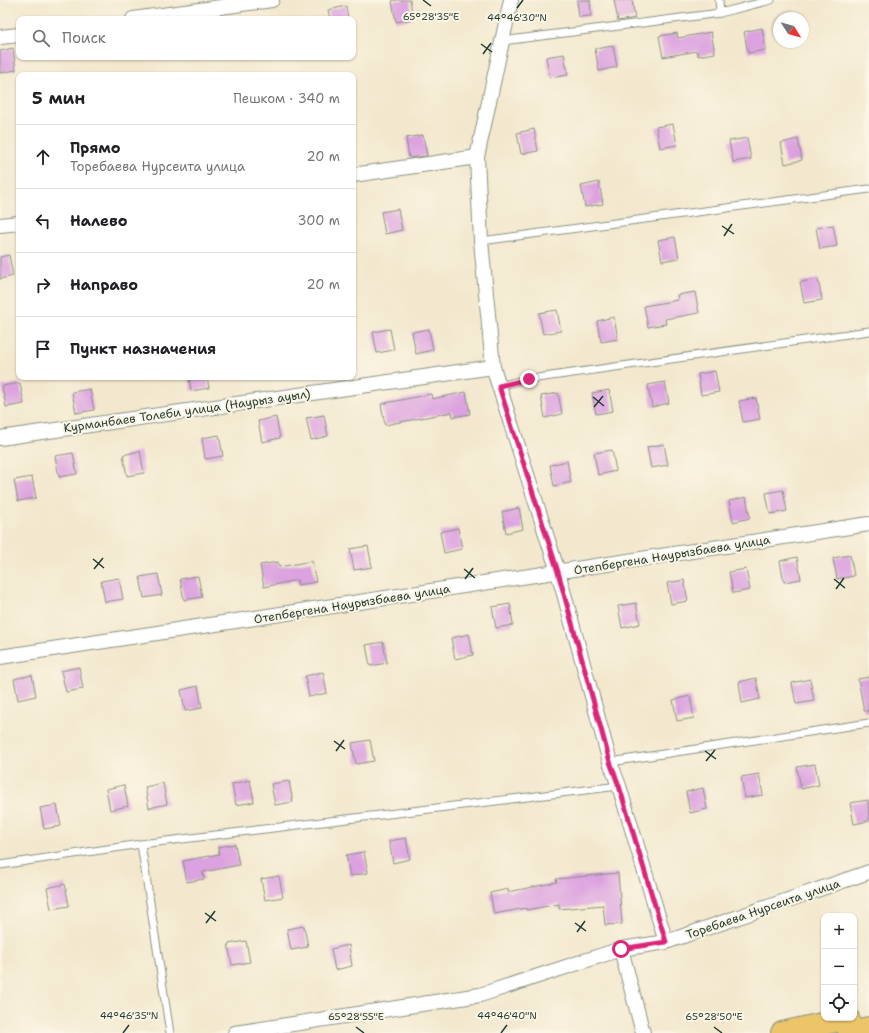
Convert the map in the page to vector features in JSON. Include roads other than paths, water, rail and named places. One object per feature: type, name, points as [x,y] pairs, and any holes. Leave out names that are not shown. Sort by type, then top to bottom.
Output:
[{"type":"highway","points":[[857,1016],[869,1013]]},
{"type":"highway","points":[[782,1033],[835,1021]]},
{"type":"highway","points":[[849,1033],[869,1028]]},
{"type":"street","points":[[155,16],[272,0]]},
{"type":"street","points":[[511,0],[477,157],[481,241],[494,368],[558,572],[610,762],[619,786],[666,942]]},
{"type":"street","points":[[0,37],[16,35]]},
{"type":"street","points":[[356,175],[477,157]]},
{"type":"street","points":[[0,225],[16,223]]},
{"type":"street","name":"Курманбаев Толеби улица (Наурыз ауыл)","points":[[0,438],[494,368]]},
{"type":"street","name":"Отепбергена Наурызбаева улица","points":[[0,657],[869,524]]},
{"type":"street","name":"Торебаева Нурсеита улица","points":[[235,1033],[480,995],[621,949],[666,942],[869,872]]},
{"type":"street","points":[[621,949],[643,1033]]},
{"type":"lane","points":[[719,0],[720,13]]},
{"type":"lane","points":[[502,41],[720,13],[771,0]]},
{"type":"lane","points":[[481,241],[869,189]]},
{"type":"lane","points":[[499,386],[523,380],[869,331]]},
{"type":"lane","points":[[610,762],[869,722]]},
{"type":"lane","points":[[0,865],[141,844],[619,786]]},
{"type":"lane","points":[[141,844],[170,1033]]}]
